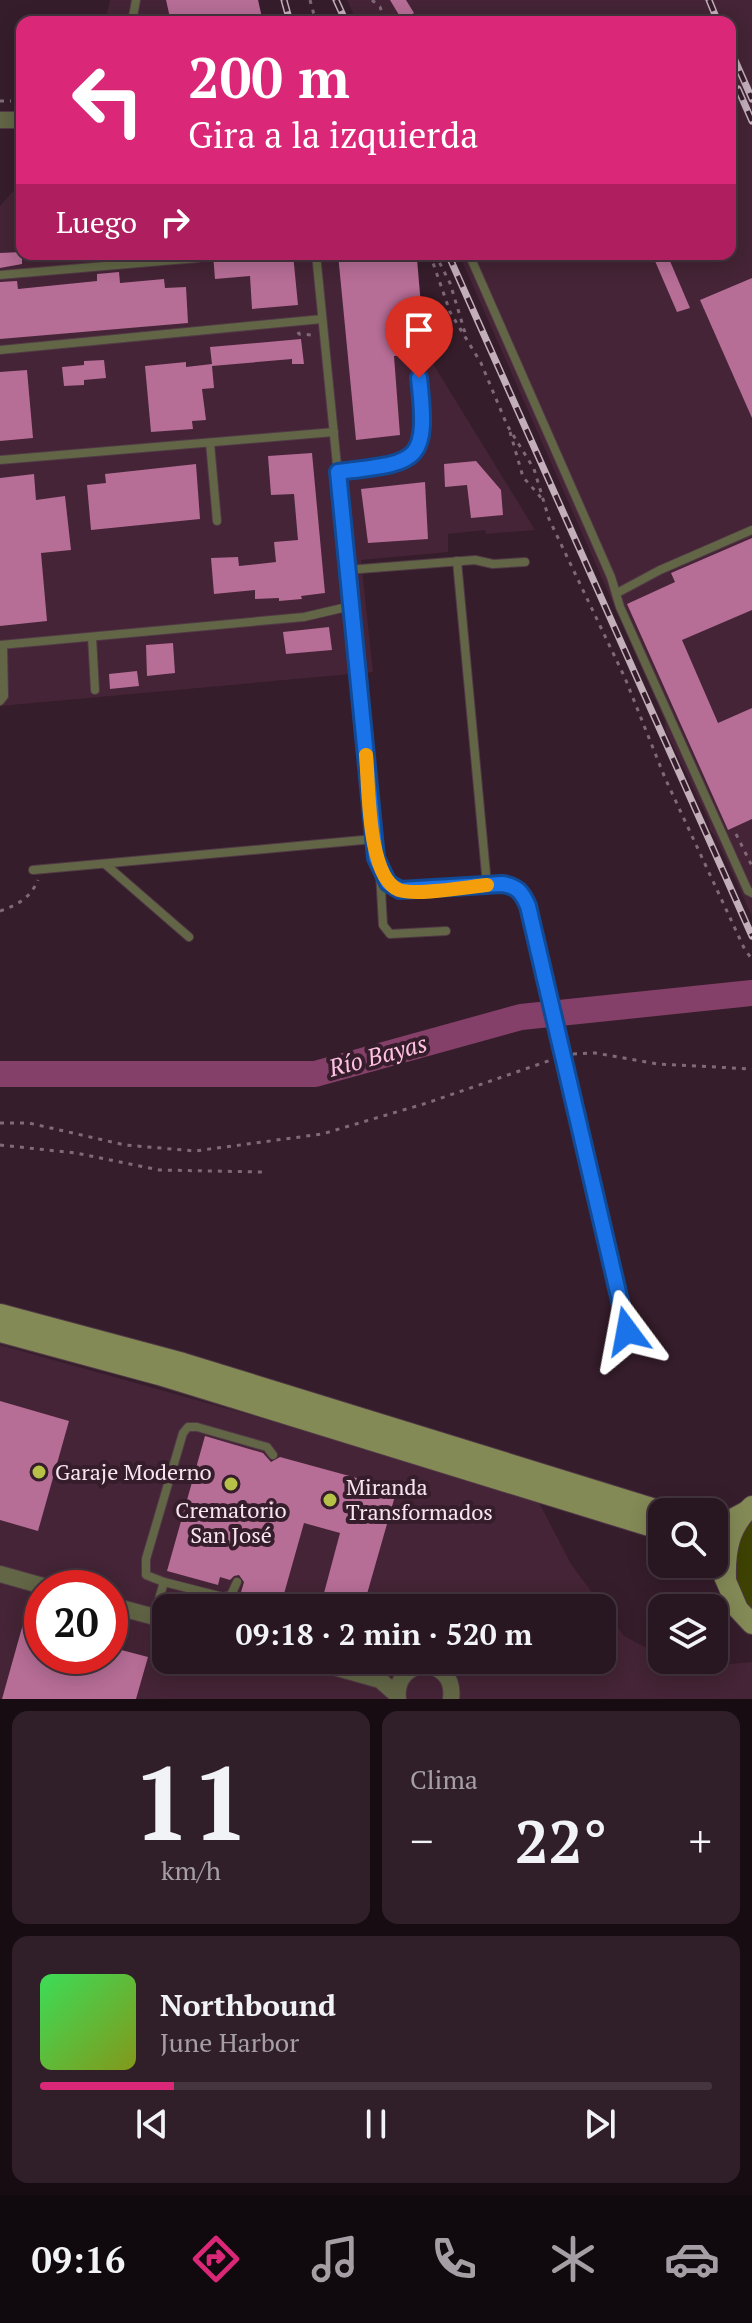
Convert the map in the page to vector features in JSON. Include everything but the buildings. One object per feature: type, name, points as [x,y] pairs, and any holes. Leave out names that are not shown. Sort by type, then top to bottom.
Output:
[{"type":"street","points":[[0,1314],[183,1363],[648,1507]]},
{"type":"street","points":[[0,1332],[159,1375],[648,1526]]},
{"type":"street","points":[[728,1521],[749,1509]]},
{"type":"street","points":[[749,1509],[732,1532],[725,1556],[726,1580],[738,1609],[752,1624]]},
{"type":"street","points":[[0,1574],[24,1581]]},
{"type":"street","points":[[128,1610],[152,1617]]},
{"type":"street","points":[[359,1674],[380,1680],[404,1675],[418,1666],[434,1667],[447,1677],[451,1685],[451,1699]]},
{"type":"street","points":[[398,1697],[398,1687],[404,1675]]},
{"type":"street","points":[[380,1680],[398,1697]]},
{"type":"lane","points":[[0,275],[175,260]]},
{"type":"lane","points":[[317,260],[383,925],[390,934],[446,931]]},
{"type":"lane","points":[[472,260],[617,593],[620,607],[748,891],[752,893]]},
{"type":"lane","points":[[0,350],[322,319]]},
{"type":"lane","points":[[338,472],[399,463],[412,456],[419,446],[422,433],[419,378]]},
{"type":"lane","points":[[0,460],[334,432]]},
{"type":"lane","points":[[210,443],[217,521]]},
{"type":"lane","points":[[617,593],[660,570],[752,530]]},
{"type":"lane","points":[[347,570],[475,560],[493,564],[525,562]]},
{"type":"lane","points":[[457,561],[487,885]]},
{"type":"lane","points":[[0,701],[4,696],[2,645],[304,617],[351,606]]},
{"type":"lane","points":[[92,637],[95,690]]},
{"type":"lane","points":[[33,870],[374,839]]},
{"type":"lane","points":[[105,864],[189,937]]},
{"type":"lane","points":[[380,871],[388,883],[400,890],[513,885],[523,895],[627,1331]]},
{"type":"lane","points":[[237,1582],[231,1595],[223,1597],[146,1575],[146,1559],[183,1433],[188,1427],[267,1447],[273,1455]]},
{"type":"lane","points":[[163,1594],[164,1582]]},
{"type":"path","points":[[372,0],[384,16]]},
{"type":"path","points":[[0,101],[11,101]]},
{"type":"path","points":[[434,260],[450,312],[481,363],[507,425],[523,477],[545,502]]},
{"type":"path","points":[[435,260],[455,296],[468,342]]},
{"type":"path","points":[[507,425],[534,469],[549,519],[625,678],[665,778],[745,950],[752,959]]},
{"type":"path","points":[[0,911],[14,906],[33,892],[43,869]]},
{"type":"path","points":[[0,1123],[29,1123],[125,1145],[195,1151],[322,1134],[574,1054],[595,1053],[658,1064],[752,1069]]},
{"type":"path","points":[[0,1145],[76,1153],[159,1170],[264,1172]]},
{"type":"shaded area","points":[[110,0],[258,0],[262,16],[106,16]]},
{"type":"shaded area","points":[[347,0],[752,0],[752,916],[666,731],[665,721],[462,260],[736,260],[736,16],[354,16]]},
{"type":"shaded area","points":[[16,188],[16,260],[417,260],[427,354],[535,530],[448,534],[448,552],[361,560],[373,672],[0,706],[0,206]]},
{"type":"shaded area","points":[[0,1345],[535,1495],[571,1564],[593,1594],[152,1594],[152,1674],[616,1674],[616,1625],[624,1636],[648,1649],[648,1674],[728,1674],[728,1664],[752,1662],[752,1699],[0,1699]]},
{"type":"shaded area","points":[[752,1521],[752,1609],[739,1588],[736,1565],[740,1542]]},
{"type":"waterway","name":"Río Bayas","points":[[0,1074],[315,1074],[521,1017],[752,993]]},
{"type":"railway","points":[[284,0],[288,16]]},
{"type":"railway","points":[[336,0],[343,16]]},
{"type":"railway","points":[[709,0],[716,16]]},
{"type":"railway","points":[[736,63],[752,99]]},
{"type":"railway","points":[[738,89],[752,121]]},
{"type":"railway","points":[[451,260],[752,936]]},
{"type":"slow traffic","points":[[366,755],[376,858],[388,883],[400,890],[417,891],[487,885]]},
{"type":"place","name":"Garaje Moderno","points":[[39,1472]]},
{"type":"place","name":"Crematorio San José","points":[[231,1484]]},
{"type":"place","name":"Miranda Transformados","points":[[330,1500]]},
{"type":"route","points":[[419,378],[422,433],[419,446],[412,456],[399,463],[338,472],[376,858],[388,883],[400,890],[502,884],[513,885],[523,895],[627,1331]]}]
